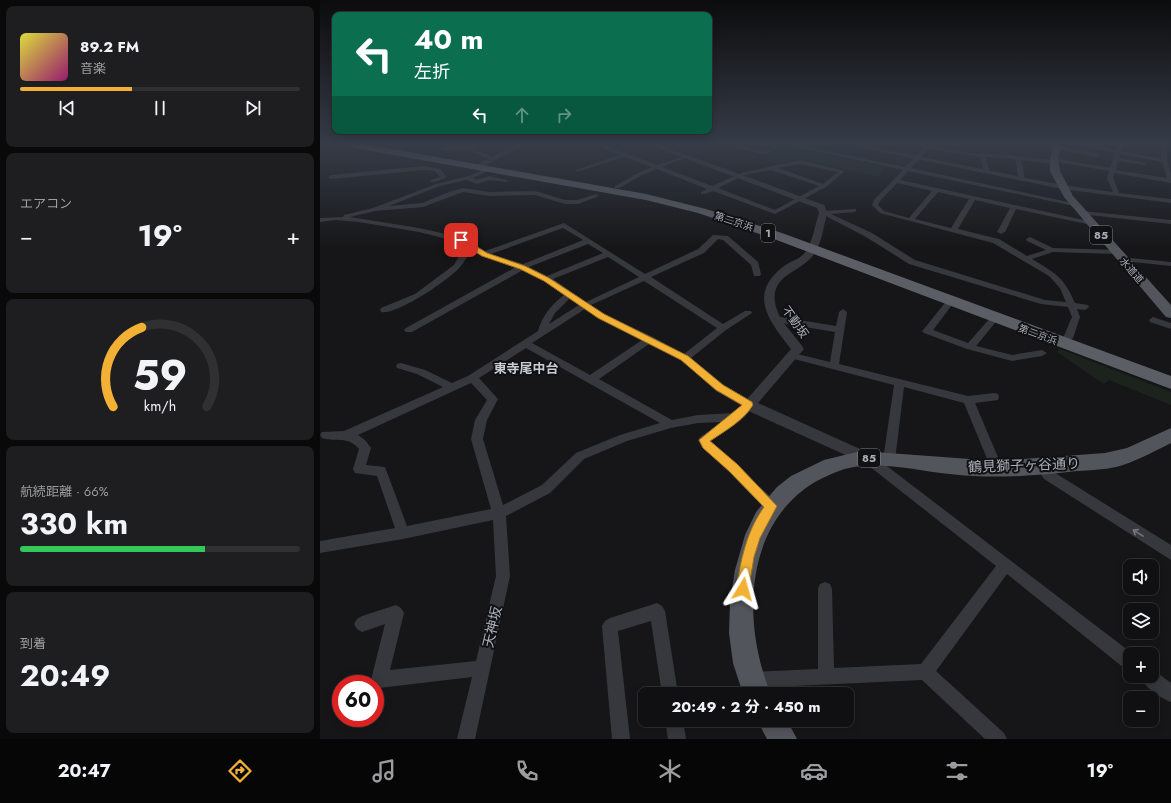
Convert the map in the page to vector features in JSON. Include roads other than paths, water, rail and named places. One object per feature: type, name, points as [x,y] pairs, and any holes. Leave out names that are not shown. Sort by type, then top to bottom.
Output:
[{"type":"highway","name":"第二京浜","points":[[555,178],[680,204],[728,219],[813,247],[1171,375]]},
{"type":"highway","name":"第二京浜","points":[[568,178],[687,201],[709,207],[995,318],[1171,383]]},
{"type":"main road","name":"水道道","points":[[1058,178],[1062,187],[1074,204],[1171,314]]},
{"type":"main road","name":"鶴見獅子ヶ谷通り","points":[[754,687],[743,654],[740,627],[741,601],[748,557],[754,538],[761,521],[784,491],[821,470],[854,459],[866,458],[966,468],[997,469],[1042,467],[1117,459],[1171,435]]},
{"type":"main road","points":[[775,727],[783,739]]},
{"type":"street","points":[[413,194],[428,184],[441,178]]},
{"type":"street","points":[[375,209],[438,184],[465,178]]},
{"type":"street","points":[[468,178],[477,182],[487,178]]},
{"type":"street","points":[[491,178],[505,181]]},
{"type":"street","points":[[617,187],[632,178]]},
{"type":"street","points":[[688,178],[775,212],[824,186],[833,178]]},
{"type":"street","points":[[702,193],[734,178]]},
{"type":"street","points":[[746,178],[821,207],[823,213],[813,247]]},
{"type":"street","points":[[801,178],[824,186]]},
{"type":"street","points":[[898,178],[877,200],[875,205],[882,212],[953,231],[996,240],[1052,274],[1060,281],[1076,317],[1068,338]]},
{"type":"street","points":[[948,178],[1074,204]]},
{"type":"street","points":[[1110,178],[1117,194]]},
{"type":"street","points":[[1022,179],[1062,187],[1171,201]]},
{"type":"street","points":[[896,181],[1091,223]]},
{"type":"street","points":[[320,220],[375,209],[423,205],[451,193],[463,190],[490,194],[535,193],[565,202],[578,202],[596,196]]},
{"type":"street","points":[[911,220],[936,190]]},
{"type":"street","points":[[953,231],[973,198]]},
{"type":"street","points":[[1001,232],[1014,207]]},
{"type":"street","points":[[823,213],[854,210]]},
{"type":"street","points":[[823,213],[869,235],[912,262],[1044,302],[1085,307]]},
{"type":"street","points":[[1082,213],[1171,222]]},
{"type":"street","points":[[320,227],[336,218],[359,220],[450,236],[461,240],[484,254],[522,267],[547,279],[601,316],[685,358],[720,388],[748,405],[875,463],[1123,657]]},
{"type":"street","points":[[484,254],[564,225],[723,328]]},
{"type":"street","points":[[346,435],[472,378],[585,305],[704,249],[716,237],[725,238],[755,264],[757,274]]},
{"type":"street","points":[[1030,239],[1052,250],[1119,256],[1171,264]]},
{"type":"street","points":[[409,330],[522,267],[588,241]]},
{"type":"street","name":"不動坂","points":[[794,356],[798,349],[775,319],[767,298],[772,285],[786,270],[809,255],[813,247]]},
{"type":"street","points":[[384,310],[418,296],[457,266],[464,254],[473,248]]},
{"type":"street","points":[[1027,258],[1052,250]]},
{"type":"street","points":[[547,279],[608,254]]},
{"type":"street","points":[[542,334],[544,324],[549,315],[569,295]]},
{"type":"street","points":[[951,301],[927,332],[970,347],[1012,358],[1042,353]]},
{"type":"street","points":[[834,366],[843,312]]},
{"type":"street","points":[[685,358],[723,328],[748,313]]},
{"type":"street","points":[[970,347],[995,318]]},
{"type":"street","points":[[775,319],[840,330]]},
{"type":"street","points":[[1153,320],[1171,326]]},
{"type":"street","points":[[592,379],[650,340]]},
{"type":"street","points":[[526,344],[592,379],[671,424]]},
{"type":"street","points":[[771,506],[733,468],[707,445],[704,440],[737,417],[794,356],[968,400],[994,397]]},
{"type":"street","points":[[401,366],[421,372],[452,387]]},
{"type":"street","name":"天神坂","points":[[466,739],[503,576],[499,513],[477,439],[481,420],[493,399],[472,378]]},
{"type":"street","points":[[889,460],[899,383]]},
{"type":"street","points":[[968,400],[997,469]]},
{"type":"street","points":[[320,547],[403,533],[499,513],[546,489],[580,456],[624,438],[671,424],[698,419],[737,417]]},
{"type":"street","points":[[326,435],[346,435],[358,439],[365,448],[359,469],[381,471],[403,533]]},
{"type":"street","points":[[1042,467],[1048,475],[1171,554]]},
{"type":"street","points":[[925,672],[1005,565]]},
{"type":"street","points":[[825,589],[826,676]]},
{"type":"street","points":[[621,739],[610,626],[657,611],[669,687]]},
{"type":"street","points":[[362,624],[396,613],[379,680],[482,668]]},
{"type":"street","points":[[754,687],[826,676],[925,672],[998,739]]},
{"type":"street","points":[[1157,683],[1171,694]]},
{"type":"street","points":[[675,727],[677,739]]},
{"type":"district","name":"東寺尾中台","points":[[526,368]]}]
